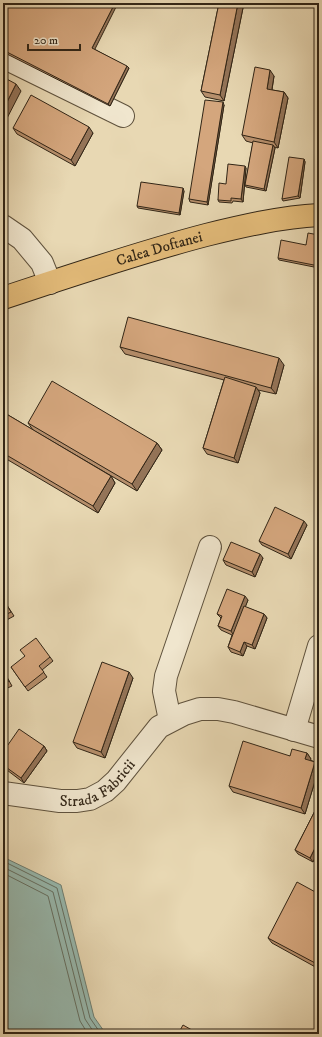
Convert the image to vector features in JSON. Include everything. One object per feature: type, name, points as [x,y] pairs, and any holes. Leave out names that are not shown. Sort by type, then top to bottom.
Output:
[{"type":"main road","name":"Calea Doftanei","points":[[3,298],[155,248],[216,233],[294,217],[319,215]]},
{"type":"street","points":[[3,57],[123,116]]},
{"type":"street","points":[[3,226],[22,239],[42,262],[50,283]]},
{"type":"street","points":[[170,720],[164,691],[166,676],[210,547]]},
{"type":"street","points":[[294,730],[319,646]]},
{"type":"street","name":"Strada Fabricii","points":[[3,793],[60,801],[90,799],[105,791],[116,781],[159,727],[170,720],[200,709],[218,709],[234,712],[319,737]]},
{"type":"water","points":[[3,857],[61,885],[94,1017],[106,1034],[3,1034]]},
{"type":"building","points":[[3,3],[115,3],[92,48],[127,66],[108,104],[3,50]]},
{"type":"building","points":[[219,3],[238,3],[220,95],[201,91]]},
{"type":"building","points":[[255,67],[270,70],[267,89],[284,92],[274,142],[242,135]]},
{"type":"building","points":[[3,77],[16,84],[3,110]]},
{"type":"building","points":[[31,95],[89,127],[71,160],[13,128]]},
{"type":"building","points":[[205,100],[223,102],[207,202],[189,199]]},
{"type":"building","points":[[253,141],[273,145],[264,189],[245,185]]},
{"type":"building","points":[[289,157],[304,159],[298,196],[282,199]]},
{"type":"building","points":[[228,164],[245,166],[241,199],[231,198],[231,201],[218,200],[219,183],[226,184]]},
{"type":"building","points":[[141,182],[183,188],[179,213],[137,206]]},
{"type":"building","points":[[308,233],[319,235],[319,266],[278,258],[281,240],[306,245]]},
{"type":"building","points":[[128,317],[279,358],[271,388],[120,347]]},
{"type":"building","points":[[225,377],[256,387],[234,458],[203,448]]},
{"type":"building","points":[[52,381],[157,443],[132,484],[28,423]]},
{"type":"building","points":[[3,412],[111,476],[93,506],[3,453]]},
{"type":"building","points":[[275,507],[304,521],[288,554],[259,541]]},
{"type":"building","points":[[231,542],[260,554],[252,572],[223,560]]},
{"type":"building","points":[[227,589],[245,596],[231,631],[218,626],[222,616],[217,614]]},
{"type":"building","points":[[3,599],[11,612],[3,616]]},
{"type":"building","points":[[244,606],[264,614],[252,645],[244,642],[240,652],[228,647]]},
{"type":"building","points":[[36,638],[50,657],[39,666],[44,672],[25,687],[11,667],[25,656],[20,650]]},
{"type":"building","points":[[102,662],[129,672],[101,752],[73,742]]},
{"type":"building","points":[[3,671],[9,681],[3,684]]},
{"type":"building","points":[[19,729],[44,746],[21,778],[3,765],[3,752]]},
{"type":"building","points":[[243,741],[290,756],[292,749],[307,753],[305,759],[315,762],[301,808],[229,786]]},
{"type":"building","points":[[319,803],[319,840],[310,858],[295,850]]},
{"type":"building","points":[[297,882],[319,894],[319,960],[317,964],[268,938]]},
{"type":"building","points":[[183,1025],[199,1034],[178,1034]]}]
